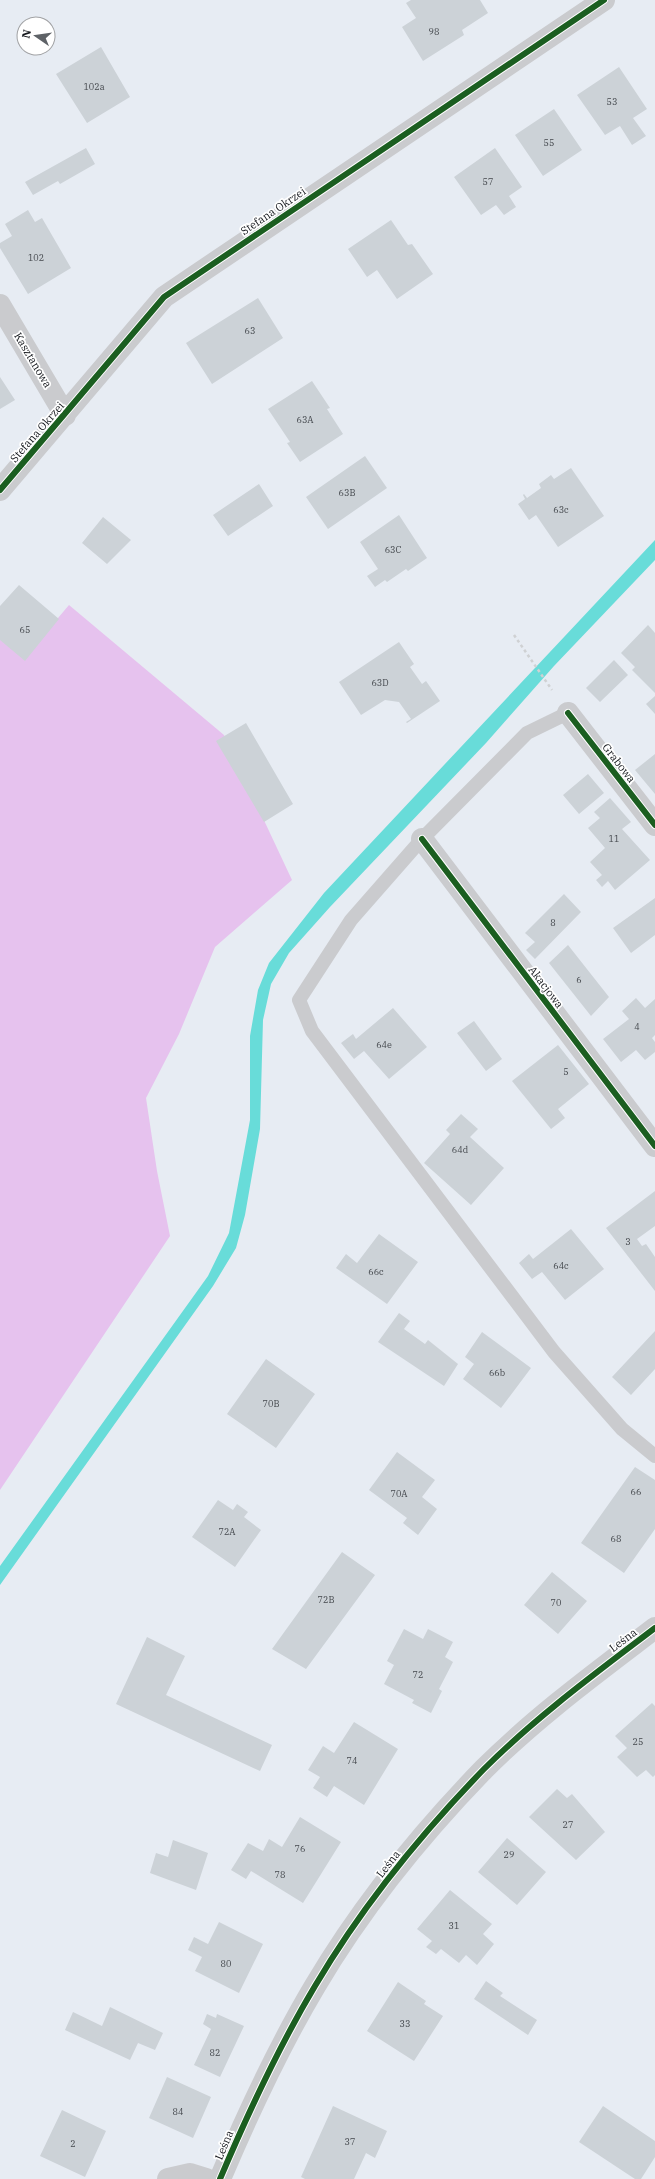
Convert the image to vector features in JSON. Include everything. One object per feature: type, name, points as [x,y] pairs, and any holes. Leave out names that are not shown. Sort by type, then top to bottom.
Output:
[{"type":"street","name":"Stefana Okrzei","points":[[0,490],[65,415],[164,296],[604,0]]},
{"type":"street","name":"Kasztanowa","points":[[0,304],[65,415]]},
{"type":"street","name":"Grabowa","points":[[568,713],[655,825]]},
{"type":"street","name":"Akacjowa","points":[[422,839],[655,1146]]},
{"type":"street","name":"Leśna","points":[[220,2179],[250,2110],[315,1986],[358,1919],[425,1832],[485,1768],[556,1703],[655,1628]]},
{"type":"street","points":[[168,2179],[190,2174],[206,2179]]},
{"type":"lane","points":[[568,713],[527,734],[422,839],[351,920],[299,1000],[312,1031],[554,1352],[622,1429],[655,1456]]},
{"type":"path","points":[[514,635],[555,694]]},
{"type":"shaded area","points":[[69,605],[224,735],[292,880],[215,947],[179,1034],[146,1098],[157,1171],[170,1236],[0,1490],[0,639],[25,657]]},
{"type":"water","points":[[655,540],[655,560],[554,666],[486,743],[330,907],[289,953],[271,984],[263,1020],[260,1129],[245,1215],[236,1248],[213,1286],[0,1585],[0,1566],[208,1276],[229,1233],[250,1120],[250,1036],[258,990],[269,963],[324,893]]},
{"type":"building","points":[[411,0],[480,0],[488,13],[462,30],[464,35],[423,61],[402,27],[416,18],[406,3]]},
{"type":"building","points":[[101,47],[130,97],[87,123],[56,74]]},
{"type":"building","points":[[619,67],[647,109],[633,118],[646,136],[632,145],[620,126],[605,135],[577,95]]},
{"type":"building","points":[[554,109],[582,150],[543,176],[515,135]]},
{"type":"building","points":[[86,148],[95,164],[60,184],[58,181],[33,195],[25,182]]},
{"type":"building","points":[[495,148],[522,187],[509,196],[516,207],[504,215],[496,205],[481,215],[454,177]]},
{"type":"building","points":[[28,210],[35,222],[42,218],[71,268],[28,294],[0,248],[0,243],[12,236],[5,224]]},
{"type":"building","points":[[391,220],[408,245],[412,244],[433,274],[397,299],[377,270],[367,277],[348,249]]},
{"type":"building","points":[[258,298],[283,338],[212,384],[186,343]]},
{"type":"building","points":[[0,377],[15,400],[0,409]]},
{"type":"building","points":[[312,381],[330,408],[327,409],[343,434],[300,462],[287,443],[290,442],[268,409]]},
{"type":"building","points":[[365,456],[387,488],[328,529],[306,497]]},
{"type":"building","points":[[571,468],[604,516],[558,547],[536,515],[529,520],[518,504],[525,499],[524,494],[527,498],[541,488],[539,484],[551,475],[554,479]]},
{"type":"building","points":[[259,484],[273,506],[228,536],[213,515]]},
{"type":"building","points":[[399,515],[427,558],[408,571],[406,569],[387,582],[385,580],[375,587],[367,576],[378,569],[360,542]]},
{"type":"building","points":[[103,517],[131,540],[107,564],[82,543]]},
{"type":"building","points":[[19,585],[59,619],[25,661],[0,640],[0,606]]},
{"type":"building","points":[[648,625],[655,633],[655,693],[632,670],[635,667],[621,653]]},
{"type":"building","points":[[399,642],[414,664],[410,667],[422,684],[426,681],[440,701],[407,723],[406,722],[411,719],[399,702],[385,700],[361,715],[339,682]]},
{"type":"building","points":[[614,660],[628,675],[600,702],[586,688]]},
{"type":"building","points":[[655,696],[655,714],[646,704]]},
{"type":"building","points":[[246,723],[293,804],[264,822],[216,741]]},
{"type":"building","points":[[655,754],[655,794],[635,770]]},
{"type":"building","points":[[588,774],[604,793],[579,814],[563,795]]},
{"type":"building","points":[[610,798],[631,822],[622,829],[650,860],[615,890],[608,881],[602,887],[596,880],[602,875],[590,862],[605,848],[588,828],[600,818],[594,812]]},
{"type":"building","points":[[564,894],[581,912],[535,959],[526,950],[535,942],[525,933]]},
{"type":"building","points":[[655,898],[655,935],[631,953],[613,928]]},
{"type":"building","points":[[568,945],[609,997],[591,1016],[549,963]]},
{"type":"building","points":[[636,998],[645,1008],[655,999],[655,1035],[652,1038],[655,1042],[655,1052],[645,1060],[636,1050],[621,1062],[603,1039],[629,1019],[622,1011]]},
{"type":"building","points":[[393,1008],[427,1047],[389,1079],[364,1051],[354,1059],[341,1043],[353,1034],[356,1039]]},
{"type":"building","points":[[474,1021],[502,1059],[486,1071],[457,1033]]},
{"type":"building","points":[[558,1045],[589,1084],[558,1109],[565,1118],[551,1129],[512,1081]]},
{"type":"building","points":[[461,1114],[478,1129],[470,1137],[504,1168],[471,1205],[424,1163],[450,1134],[446,1130]]},
{"type":"building","points":[[655,1191],[655,1226],[637,1239],[642,1246],[646,1244],[655,1257],[655,1291],[606,1228]]},
{"type":"building","points":[[571,1229],[604,1269],[565,1300],[542,1272],[532,1279],[519,1263],[529,1254],[533,1259]]},
{"type":"building","points":[[379,1234],[418,1262],[387,1304],[336,1268],[346,1254],[357,1263]]},
{"type":"building","points":[[399,1313],[410,1321],[404,1329],[425,1344],[428,1340],[458,1364],[444,1386],[378,1342]]},
{"type":"building","points":[[655,1331],[655,1369],[631,1395],[612,1377]]},
{"type":"building","points":[[482,1332],[531,1368],[501,1408],[463,1379],[474,1364],[465,1357]]},
{"type":"building","points":[[266,1359],[315,1394],[276,1448],[227,1414]]},
{"type":"building","points":[[397,1452],[435,1480],[422,1497],[437,1509],[418,1535],[403,1523],[407,1518],[369,1490]]},
{"type":"building","points":[[635,1467],[655,1480],[655,1529],[624,1573],[581,1543]]},
{"type":"building","points":[[218,1500],[233,1510],[237,1504],[248,1512],[244,1517],[261,1530],[235,1567],[192,1537]]},
{"type":"building","points":[[342,1552],[375,1575],[306,1669],[272,1649]]},
{"type":"building","points":[[552,1572],[587,1601],[558,1634],[524,1605]]},
{"type":"building","points":[[404,1629],[423,1639],[428,1629],[453,1642],[445,1657],[453,1662],[439,1689],[442,1691],[431,1713],[412,1703],[414,1700],[384,1684],[394,1665],[387,1661]]},
{"type":"building","points":[[147,1637],[185,1656],[166,1695],[272,1745],[260,1771],[116,1704]]},
{"type":"building","points":[[652,1703],[655,1706],[655,1775],[653,1777],[646,1770],[637,1777],[617,1757],[627,1748],[615,1736]]},
{"type":"building","points":[[354,1722],[398,1749],[364,1805],[334,1786],[327,1797],[313,1788],[320,1777],[308,1770],[323,1746],[334,1753]]},
{"type":"building","points":[[557,1789],[567,1798],[572,1794],[605,1832],[576,1860],[529,1817]]},
{"type":"building","points":[[300,1817],[341,1842],[303,1903],[251,1871],[246,1879],[231,1870],[248,1843],[263,1851],[269,1839],[282,1847]]},
{"type":"building","points":[[507,1838],[546,1872],[517,1905],[478,1872]]},
{"type":"building","points":[[173,1840],[208,1853],[196,1890],[150,1873],[156,1853],[168,1857]]},
{"type":"building","points":[[450,1890],[492,1924],[483,1934],[494,1944],[477,1965],[466,1955],[459,1963],[441,1949],[436,1954],[426,1947],[432,1941],[417,1929]]},
{"type":"building","points":[[219,1922],[263,1944],[239,1993],[195,1971],[202,1957],[188,1950],[194,1937],[208,1944]]},
{"type":"building","points":[[486,1981],[503,1993],[500,1996],[537,2020],[528,2035],[474,1999]]},
{"type":"building","points":[[398,1982],[426,2001],[424,2004],[443,2016],[414,2061],[367,2031]]},
{"type":"building","points":[[110,2007],[163,2033],[155,2050],[138,2043],[130,2060],[65,2030],[73,2012],[102,2026]]},
{"type":"building","points":[[207,2014],[216,2018],[217,2014],[244,2026],[220,2077],[194,2065],[211,2029],[203,2024]]},
{"type":"building","points":[[167,2077],[211,2097],[193,2138],[149,2118]]},
{"type":"building","points":[[333,2106],[387,2131],[375,2158],[366,2153],[354,2179],[305,2179],[301,2177]]},
{"type":"building","points":[[603,2106],[655,2141],[655,2157],[641,2179],[635,2179],[579,2142]]},
{"type":"building","points":[[62,2110],[106,2131],[85,2177],[40,2156]]},
{"type":"cycle path","points":[[0,490],[164,297],[604,0]]},
{"type":"cycle path","points":[[568,713],[655,825]]},
{"type":"cycle path","points":[[422,839],[655,1146]]},
{"type":"cycle path","points":[[220,2179],[264,2081],[301,2009],[352,1928],[393,1873],[460,1794],[524,1731],[655,1628]]}]
